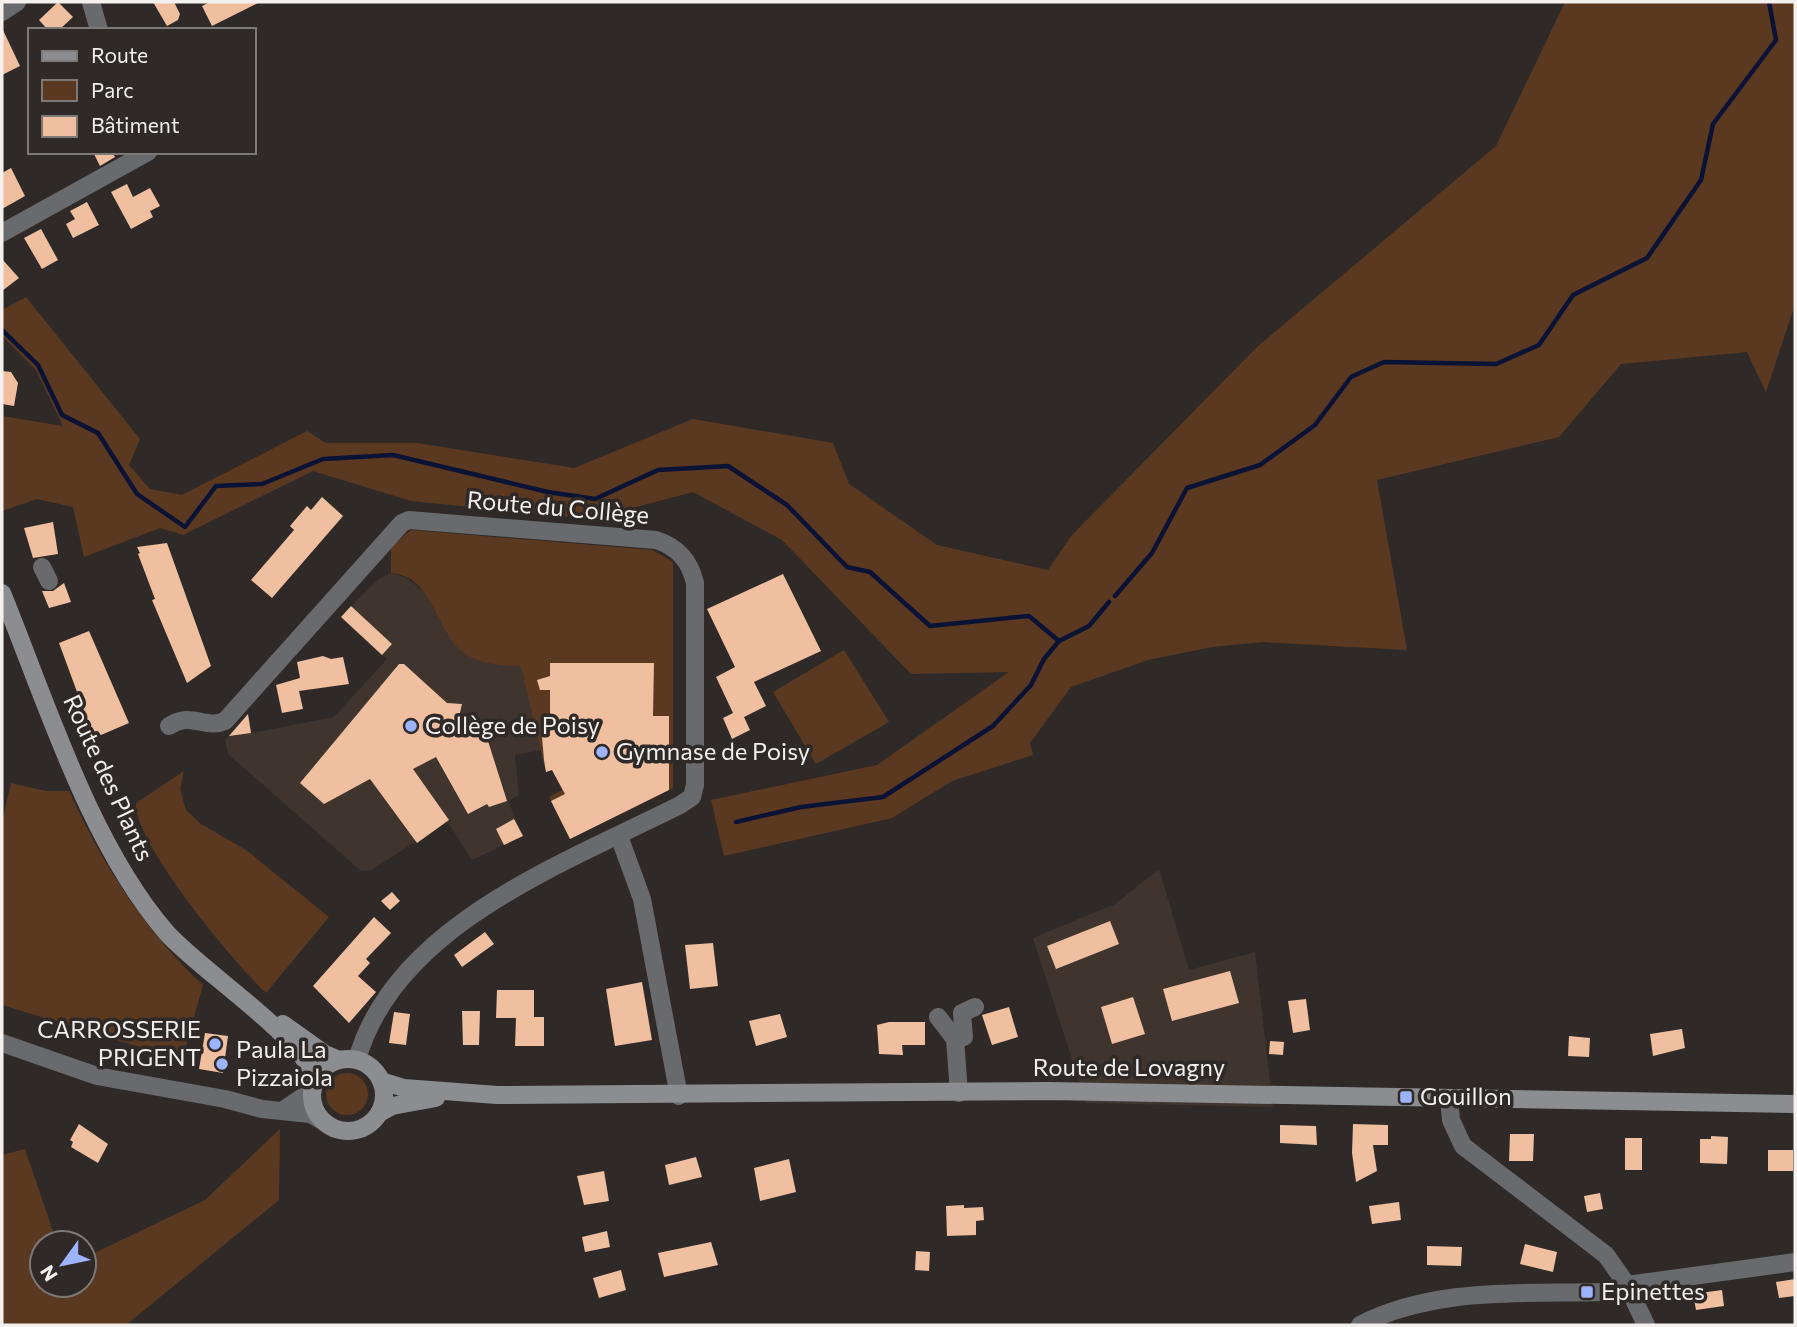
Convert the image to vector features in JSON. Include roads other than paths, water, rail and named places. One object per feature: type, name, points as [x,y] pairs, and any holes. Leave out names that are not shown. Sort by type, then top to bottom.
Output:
[{"type":"main road","name":"Route des Plants","points":[[2,593],[88,802],[125,875],[150,912],[184,951],[265,1017],[305,1057],[314,1085]]},
{"type":"main road","name":"Route des Plants","points":[[265,1017],[286,1026],[325,1054],[348,1060]]},
{"type":"main road","points":[[348,1060],[374,1070],[381,1081],[384,1095],[379,1113],[370,1124],[353,1130],[339,1130],[326,1123],[315,1109],[314,1085],[323,1069],[348,1060]]},
{"type":"main road","name":"Route de Lovagny","points":[[381,1081],[404,1088],[463,1095],[1163,1093],[1795,1104]]},
{"type":"main road","name":"Route de Lovagny","points":[[379,1113],[392,1106],[412,1101],[463,1095]]},
{"type":"street","points":[[2,12],[17,2]]},
{"type":"street","points":[[91,2],[98,28]]},
{"type":"street","points":[[2,233],[144,154]]},
{"type":"street","name":"Route du Collège","points":[[169,726],[183,718],[217,724],[225,721],[405,521],[656,540],[672,547],[685,558],[695,583],[695,785],[692,797],[685,803],[500,896],[427,952],[393,988],[348,1060]]},
{"type":"street","points":[[620,836],[642,899],[679,1096]]},
{"type":"street","points":[[955,1039],[964,1037],[962,1013],[975,1007]]},
{"type":"street","points":[[939,1017],[955,1039],[959,1093]]},
{"type":"street","points":[[2,1043],[111,1079],[225,1099],[262,1109],[285,1109],[310,1114],[326,1123]]},
{"type":"street","points":[[285,1109],[314,1085]]},
{"type":"street","points":[[1449,1099],[1454,1129],[1470,1154],[1597,1247],[1614,1264],[1646,1325]]},
{"type":"street","points":[[1360,1325],[1405,1306],[1439,1299],[1601,1292],[1626,1284],[1795,1262]]},
{"type":"waterway","points":[[1115,596],[1152,553],[1187,488],[1260,465],[1315,425],[1351,377],[1384,362],[1496,364],[1539,345],[1573,295],[1647,258],[1701,180],[1713,124],[1776,40],[1769,2]]},
{"type":"waterway","points":[[2,330],[38,365],[62,415],[98,433],[137,494],[185,527],[216,486],[262,484],[323,459],[393,455],[548,492],[595,499],[658,470],[728,466],[787,505],[847,567],[870,572],[930,626],[1029,616],[1059,641]]},
{"type":"waterway","points":[[736,822],[801,807],[883,797],[993,726],[1031,685],[1044,659],[1059,641],[1089,626],[1109,602]]},
{"type":"place","name":"Collège de Poisy","points":[[411,726]]},
{"type":"place","name":"Gymnase de Poisy","points":[[602,752]]},
{"type":"place","name":"CARROSSERIE PRIGENT","points":[[215,1044]]},
{"type":"place","name":"Paula La Pizzaiola","points":[[222,1064]]},
{"type":"place","name":"Gouillon","points":[[1406,1097]]},
{"type":"place","name":"Epinettes","points":[[1587,1292]]}]
